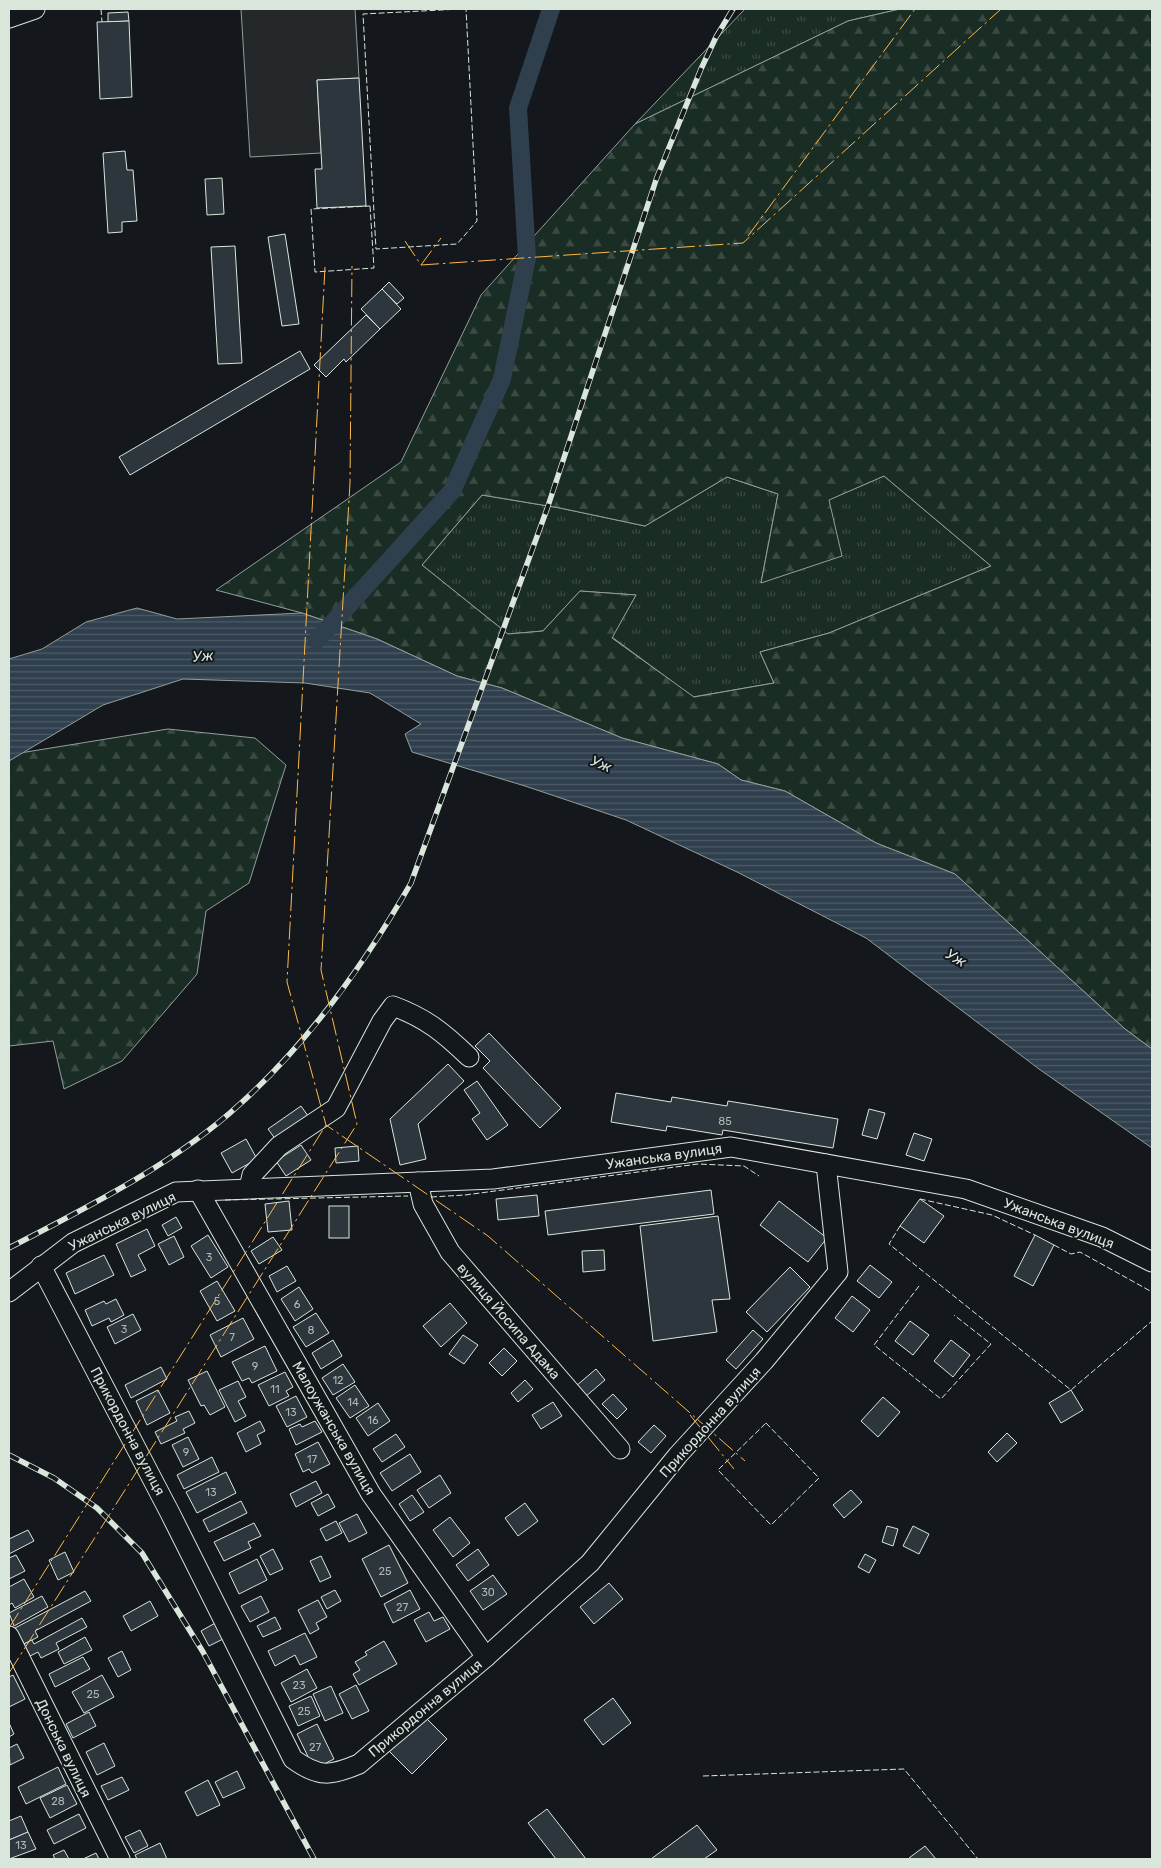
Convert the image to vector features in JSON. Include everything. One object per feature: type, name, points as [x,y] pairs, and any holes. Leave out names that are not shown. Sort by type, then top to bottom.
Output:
[{"type":"street","points":[[9,18],[35,9]]},
{"type":"street","points":[[249,1188],[252,1175],[279,1146],[336,1108],[382,1021],[393,1006],[415,1014],[440,1030],[469,1057]]},
{"type":"street","name":"Ужанська вулиця","points":[[9,1292],[73,1243],[176,1192],[493,1179],[731,1147],[966,1189],[1102,1237],[1152,1262]]},
{"type":"street","name":"Прикордонна вулиця","points":[[41,1266],[170,1513],[294,1759],[307,1770],[328,1774],[340,1772],[359,1764],[486,1657],[590,1563],[678,1455],[764,1361],[838,1272],[826,1164]]},
{"type":"street","name":"вулиця Йосипа Адама","points":[[418,1182],[423,1204],[450,1252],[620,1448]]},
{"type":"street","name":"Малоужанська вулиця","points":[[198,1190],[371,1494],[486,1657]]},
{"type":"street","name":"Донська вулиця","points":[[9,1636],[120,1859]]},
{"type":"green space","points":[[745,9],[900,9],[848,21],[635,124]]},
{"type":"green space","points":[[900,9],[1152,9],[1152,1049],[1125,1029],[955,874],[876,843],[785,791],[741,780],[718,764],[622,738],[502,688],[457,676],[377,639],[302,613],[216,590],[401,462],[481,295],[635,124],[848,21]],"holes":[[[884,476],[991,566],[829,633],[760,652],[774,683],[694,697],[612,638],[636,595],[580,591],[543,631],[508,634],[422,565],[482,495],[560,508],[645,526],[727,477],[778,494],[761,583],[842,556],[829,500]]]},
{"type":"green space","points":[[884,476],[991,566],[829,633],[760,652],[774,683],[693,697],[612,637],[636,595],[580,591],[543,631],[508,634],[422,565],[482,495],[560,508],[645,526],[727,477],[778,494],[761,583],[828,500]]},
{"type":"green space","points":[[168,729],[255,738],[286,765],[249,883],[206,911],[197,974],[122,1061],[64,1089],[53,1041],[9,1046],[9,761],[20,753]]},
{"type":"shaded area","points":[[241,9],[355,9],[359,78],[317,80],[321,153],[250,157]]},
{"type":"water","name":"Уж","points":[[137,608],[177,619],[302,613],[377,639],[457,676],[502,688],[622,738],[718,764],[741,780],[785,791],[876,843],[955,874],[1125,1029],[1152,1049],[1152,1148],[1039,1069],[866,938],[737,872],[626,820],[525,786],[412,752],[405,734],[421,724],[370,693],[305,683],[183,679],[103,705],[9,761],[9,659],[42,649],[86,622]]},
{"type":"building","points":[[128,12],[129,21],[108,22],[108,13]]},
{"type":"building","points":[[129,21],[132,97],[100,99],[97,22]]},
{"type":"building","points":[[359,78],[366,206],[317,208],[315,169],[322,169],[317,80]]},
{"type":"building","points":[[125,151],[127,170],[133,170],[137,221],[122,222],[122,232],[108,233],[103,153]]},
{"type":"building","points":[[222,178],[224,214],[207,215],[205,179]]},
{"type":"building","points":[[285,234],[299,324],[282,326],[268,237]]},
{"type":"building","points":[[235,246],[242,363],[218,364],[211,247]]},
{"type":"building","points":[[389,282],[404,298],[397,304],[382,289]]},
{"type":"building","points":[[382,289],[401,309],[380,329],[361,309]]},
{"type":"building","points":[[366,315],[380,329],[346,362],[344,359],[326,377],[314,365]]},
{"type":"building","points":[[300,351],[310,369],[130,475],[119,457]]},
{"type":"building","points":[[489,1033],[561,1108],[540,1128],[483,1068],[490,1061],[475,1046]]},
{"type":"building","points":[[448,1064],[464,1081],[418,1124],[426,1159],[400,1165],[390,1119]]},
{"type":"building","points":[[477,1081],[508,1125],[487,1140],[472,1119],[480,1113],[464,1090]]},
{"type":"building","points":[[616,1093],[671,1102],[672,1097],[727,1106],[728,1101],[838,1119],[833,1148],[723,1130],[722,1135],[667,1126],[666,1131],[611,1122]]},
{"type":"building","points":[[301,1106],[313,1123],[276,1140],[268,1129]]},
{"type":"building","points":[[869,1109],[885,1113],[877,1139],[862,1135]]},
{"type":"building","points":[[914,1133],[932,1139],[924,1161],[906,1155]]},
{"type":"building","points":[[246,1139],[257,1159],[232,1173],[221,1153]]},
{"type":"building","points":[[301,1145],[311,1160],[286,1176],[276,1161]]},
{"type":"building","points":[[358,1146],[359,1161],[336,1163],[335,1148]]},
{"type":"building","points":[[711,1190],[714,1214],[548,1235],[545,1211]]},
{"type":"building","points":[[537,1195],[539,1216],[498,1220],[496,1199]]},
{"type":"building","points":[[920,1199],[944,1216],[924,1243],[900,1226]]},
{"type":"building","points":[[289,1201],[292,1230],[268,1232],[265,1204]]},
{"type":"building","points":[[779,1201],[827,1238],[808,1262],[760,1225]]},
{"type":"building","points":[[329,1206],[349,1206],[349,1238],[329,1238]]},
{"type":"building","points":[[718,1216],[730,1299],[712,1300],[717,1332],[653,1341],[640,1226]]},
{"type":"building","points":[[176,1217],[182,1228],[168,1236],[162,1225]]},
{"type":"building","points":[[147,1229],[155,1246],[138,1255],[146,1270],[131,1277],[116,1244]]},
{"type":"building","points":[[208,1235],[228,1267],[211,1278],[191,1246]]},
{"type":"building","points":[[1035,1235],[1054,1245],[1033,1286],[1014,1276]]},
{"type":"building","points":[[174,1236],[184,1257],[169,1265],[158,1244]]},
{"type":"building","points":[[273,1237],[282,1250],[259,1264],[251,1251]]},
{"type":"building","points":[[604,1250],[605,1270],[583,1272],[582,1251]]},
{"type":"building","points":[[104,1255],[114,1275],[75,1294],[66,1273]]},
{"type":"building","points":[[870,1265],[892,1282],[879,1298],[857,1281]]},
{"type":"building","points":[[287,1266],[296,1281],[277,1292],[269,1276]]},
{"type":"building","points":[[790,1267],[810,1287],[767,1332],[746,1312]]},
{"type":"building","points":[[217,1281],[235,1311],[217,1321],[200,1291]]},
{"type":"building","points":[[299,1287],[313,1309],[295,1321],[281,1299]]},
{"type":"building","points":[[852,1296],[870,1310],[853,1332],[835,1318]]},
{"type":"building","points":[[116,1299],[124,1315],[111,1322],[109,1318],[92,1326],[85,1310],[104,1301],[106,1304]]},
{"type":"building","points":[[450,1303],[467,1323],[441,1347],[423,1326]]},
{"type":"building","points":[[316,1313],[329,1333],[306,1347],[293,1327]]},
{"type":"building","points":[[133,1314],[141,1330],[115,1344],[107,1327]]},
{"type":"building","points":[[243,1318],[254,1339],[221,1357],[210,1335]]},
{"type":"building","points":[[910,1321],[929,1335],[913,1355],[895,1341]]},
{"type":"building","points":[[753,1330],[763,1339],[736,1369],[726,1360]]},
{"type":"building","points":[[463,1335],[478,1345],[464,1364],[449,1354]]},
{"type":"building","points":[[333,1340],[342,1356],[321,1369],[312,1353]]},
{"type":"building","points":[[951,1340],[970,1355],[953,1377],[934,1361]]},
{"type":"building","points":[[265,1346],[277,1371],[252,1383],[249,1378],[242,1381],[232,1362]]},
{"type":"building","points":[[504,1348],[517,1361],[502,1376],[489,1363]]},
{"type":"building","points":[[343,1364],[355,1382],[333,1395],[322,1378]]},
{"type":"building","points":[[161,1367],[167,1379],[131,1398],[125,1385]]},
{"type":"building","points":[[596,1369],[605,1380],[585,1397],[576,1386]]},
{"type":"building","points":[[207,1371],[225,1407],[210,1415],[204,1405],[201,1406],[188,1380]]},
{"type":"building","points":[[285,1372],[293,1387],[286,1391],[289,1396],[269,1406],[258,1385]]},
{"type":"building","points":[[525,1380],[533,1389],[518,1402],[511,1393]]},
{"type":"building","points":[[238,1381],[246,1397],[238,1401],[246,1416],[235,1422],[219,1390]]},
{"type":"building","points":[[355,1385],[369,1406],[350,1418],[336,1398]]},
{"type":"building","points":[[158,1390],[170,1413],[147,1425],[136,1401]]},
{"type":"building","points":[[1071,1390],[1083,1410],[1061,1423],[1049,1403]]},
{"type":"building","points":[[613,1394],[627,1409],[617,1419],[602,1404]]},
{"type":"building","points":[[296,1396],[307,1417],[287,1427],[276,1406]]},
{"type":"building","points":[[883,1397],[900,1412],[878,1437],[861,1421]]},
{"type":"building","points":[[553,1402],[562,1416],[541,1429],[532,1415]]},
{"type":"building","points":[[378,1403],[390,1421],[368,1436],[356,1418]]},
{"type":"building","points":[[189,1411],[195,1423],[183,1429],[185,1433],[161,1444],[155,1432],[177,1421],[175,1417]]},
{"type":"building","points":[[260,1421],[265,1431],[257,1435],[261,1444],[246,1452],[237,1433]]},
{"type":"building","points":[[315,1421],[322,1432],[296,1445],[289,1429],[300,1424],[302,1427]]},
{"type":"building","points":[[654,1425],[666,1436],[651,1453],[638,1442]]},
{"type":"building","points":[[1007,1433],[1017,1443],[997,1462],[988,1452]]},
{"type":"building","points":[[396,1434],[405,1447],[382,1462],[373,1449]]},
{"type":"building","points":[[188,1437],[199,1459],[183,1467],[172,1445]]},
{"type":"building","points":[[318,1442],[330,1464],[312,1473],[309,1469],[303,1472],[295,1454]]},
{"type":"building","points":[[410,1454],[421,1472],[392,1491],[380,1473]]},
{"type":"building","points":[[212,1457],[219,1472],[184,1489],[177,1475]]},
{"type":"building","points":[[226,1472],[236,1493],[197,1513],[186,1492]]},
{"type":"building","points":[[440,1475],[451,1493],[429,1508],[417,1490]]},
{"type":"building","points":[[316,1481],[322,1493],[296,1507],[290,1494]]},
{"type":"building","points":[[851,1490],[862,1502],[844,1518],[833,1505]]},
{"type":"building","points":[[328,1494],[335,1507],[318,1516],[311,1503]]},
{"type":"building","points":[[412,1495],[424,1512],[410,1521],[399,1504]]},
{"type":"building","points":[[241,1501],[247,1513],[209,1532],[203,1520]]},
{"type":"building","points":[[525,1503],[538,1521],[518,1536],[505,1518]]},
{"type":"building","points":[[357,1514],[367,1533],[349,1542],[339,1523]]},
{"type":"building","points":[[450,1517],[470,1543],[453,1557],[433,1530]]},
{"type":"building","points":[[336,1521],[342,1533],[326,1541],[320,1529]]},
{"type":"building","points":[[254,1523],[261,1536],[248,1542],[251,1548],[224,1561],[214,1542]]},
{"type":"building","points":[[887,1526],[898,1529],[893,1546],[882,1542]]},
{"type":"building","points":[[913,1526],[929,1534],[919,1554],[903,1546]]},
{"type":"building","points":[[28,1530],[34,1541],[9,1554],[9,1539]]},
{"type":"building","points":[[389,1545],[408,1583],[381,1597],[362,1559]]},
{"type":"building","points":[[273,1549],[283,1569],[270,1575],[260,1556]]},
{"type":"building","points":[[478,1549],[489,1565],[468,1581],[456,1565]]},
{"type":"building","points":[[65,1552],[74,1572],[58,1580],[49,1560]]},
{"type":"building","points":[[865,1554],[876,1560],[869,1573],[858,1567]]},
{"type":"building","points":[[16,1555],[25,1571],[9,1579],[9,1558]]},
{"type":"building","points":[[321,1556],[331,1577],[320,1582],[310,1561]]},
{"type":"building","points":[[257,1559],[267,1580],[239,1594],[229,1573]]},
{"type":"building","points":[[493,1575],[507,1594],[483,1610],[470,1591]]},
{"type":"building","points":[[24,1579],[34,1597],[15,1608],[12,1603],[9,1605],[9,1587]]},
{"type":"building","points":[[609,1583],[623,1599],[594,1624],[580,1607]]},
{"type":"building","points":[[335,1590],[341,1601],[327,1609],[321,1597]]},
{"type":"building","points":[[410,1590],[420,1609],[393,1623],[384,1604]]},
{"type":"building","points":[[85,1591],[91,1601],[35,1631],[38,1637],[24,1644],[15,1628]]},
{"type":"building","points":[[42,1596],[48,1607],[14,1626],[9,1613]]},
{"type":"building","points":[[261,1596],[269,1612],[250,1622],[241,1606]]},
{"type":"building","points":[[318,1600],[327,1617],[316,1623],[319,1629],[310,1634],[298,1610]]},
{"type":"building","points":[[150,1601],[158,1616],[131,1631],[123,1616]]},
{"type":"building","points":[[429,1612],[434,1621],[443,1617],[450,1629],[426,1642],[414,1620]]},
{"type":"building","points":[[275,1617],[281,1629],[263,1637],[257,1626]]},
{"type":"building","points":[[82,1618],[87,1627],[56,1643],[59,1649],[41,1658],[38,1652],[30,1656],[24,1644],[32,1640],[34,1644]]},
{"type":"building","points":[[217,1622],[225,1638],[209,1646],[201,1631]]},
{"type":"building","points":[[305,1633],[317,1657],[300,1665],[295,1655],[275,1666],[268,1651]]},
{"type":"building","points":[[85,1637],[92,1650],[64,1664],[58,1652]]},
{"type":"building","points":[[384,1641],[397,1664],[359,1685],[353,1674],[360,1670],[355,1662],[367,1655],[365,1652]]},
{"type":"building","points":[[122,1651],[131,1670],[118,1677],[108,1658]]},
{"type":"building","points":[[83,1657],[90,1669],[55,1687],[49,1674]]},
{"type":"building","points":[[307,1669],[317,1688],[291,1702],[281,1683]]},
{"type":"building","points":[[13,1675],[25,1699],[9,1707],[9,1677]]},
{"type":"building","points":[[102,1675],[114,1697],[84,1713],[72,1692]]},
{"type":"building","points":[[356,1685],[369,1711],[352,1719],[339,1694]]},
{"type":"building","points":[[331,1686],[343,1713],[325,1721],[313,1694]]},
{"type":"building","points":[[311,1696],[320,1716],[298,1726],[289,1706]]},
{"type":"building","points":[[613,1698],[631,1723],[603,1745],[584,1720]]},
{"type":"building","points":[[89,1712],[96,1726],[73,1738],[66,1724]]},
{"type":"building","points":[[424,1716],[447,1739],[412,1774],[389,1751]]},
{"type":"building","points":[[9,1723],[14,1734],[9,1737]]},
{"type":"building","points":[[317,1724],[334,1759],[314,1769],[297,1734]]},
{"type":"building","points":[[104,1743],[115,1766],[97,1775],[86,1752]]},
{"type":"building","points":[[17,1744],[24,1758],[10,1765],[9,1748]]},
{"type":"building","points":[[58,1767],[66,1784],[26,1804],[18,1787]]},
{"type":"building","points":[[237,1771],[245,1788],[223,1798],[215,1782]]},
{"type":"building","points":[[122,1777],[129,1790],[108,1800],[101,1786]]},
{"type":"building","points":[[208,1780],[220,1805],[197,1816],[185,1792]]},
{"type":"building","points":[[67,1785],[77,1804],[50,1818],[40,1798]]},
{"type":"building","points":[[547,1809],[586,1859],[556,1859],[528,1823]]},
{"type":"building","points":[[79,1814],[86,1828],[54,1844],[47,1830]]},
{"type":"building","points":[[21,1816],[28,1832],[9,1840],[9,1821]]},
{"type":"building","points":[[697,1825],[717,1850],[704,1859],[651,1859]]},
{"type":"building","points":[[140,1830],[148,1846],[134,1853],[125,1837]]},
{"type":"building","points":[[28,1832],[36,1849],[9,1859],[9,1840]]},
{"type":"building","points":[[160,1843],[167,1859],[137,1859],[135,1855]]},
{"type":"building","points":[[925,1846],[936,1859],[909,1858]]},
{"type":"building","points":[[64,1850],[69,1859],[55,1859],[53,1855]]},
{"type":"building","points":[[96,1853],[99,1859],[83,1859]]},
{"type":"waterway","points":[[317,640],[452,491],[502,379],[527,258],[518,108],[551,9]]},
{"type":"railway","points":[[9,1248],[99,1200],[159,1165],[188,1146],[240,1104],[290,1054],[334,1001],[374,943],[411,883],[547,509],[657,177],[701,69],[716,37],[733,9]]},
{"type":"railway","points":[[9,1455],[54,1478],[97,1508],[142,1553],[203,1652],[314,1859]]},
{"type":"fence","points":[[101,9],[102,22]]},
{"type":"fence","points":[[461,9],[363,14],[376,249],[457,244],[477,221],[466,9]]},
{"type":"fence","points":[[9,182],[9,275]]},
{"type":"fence","points":[[370,206],[374,268],[315,272],[311,209],[370,206]]},
{"type":"fence","points":[[431,1197],[465,1195],[698,1164],[744,1166],[759,1176]]},
{"type":"fence","points":[[225,1200],[408,1196]]},
{"type":"fence","points":[[920,1199],[992,1215],[1035,1235]]},
{"type":"fence","points":[[900,1226],[889,1244],[1071,1390],[1152,1321]]},
{"type":"fence","points":[[1054,1245],[1071,1254],[1080,1252],[1152,1292]]},
{"type":"fence","points":[[919,1286],[874,1345],[941,1399],[991,1344],[954,1315]]},
{"type":"fence","points":[[766,1423],[819,1478],[771,1525],[718,1470],[766,1423]]},
{"type":"fence","points":[[703,1776],[904,1769],[978,1859]]},
{"type":"power","points":[[748,236],[915,9]]},
{"type":"power","points":[[421,265],[743,243],[1001,9]]},
{"type":"power","points":[[421,265],[441,238]]},
{"type":"power","points":[[405,241],[421,265]]},
{"type":"power","points":[[9,1673],[357,1124],[321,970],[350,483],[352,266]]},
{"type":"power","points":[[325,267],[287,982],[326,1125],[488,1236],[745,1461]]},
{"type":"power","points":[[9,1628],[326,1125]]},
{"type":"power","points":[[690,1415],[734,1469]]}]
